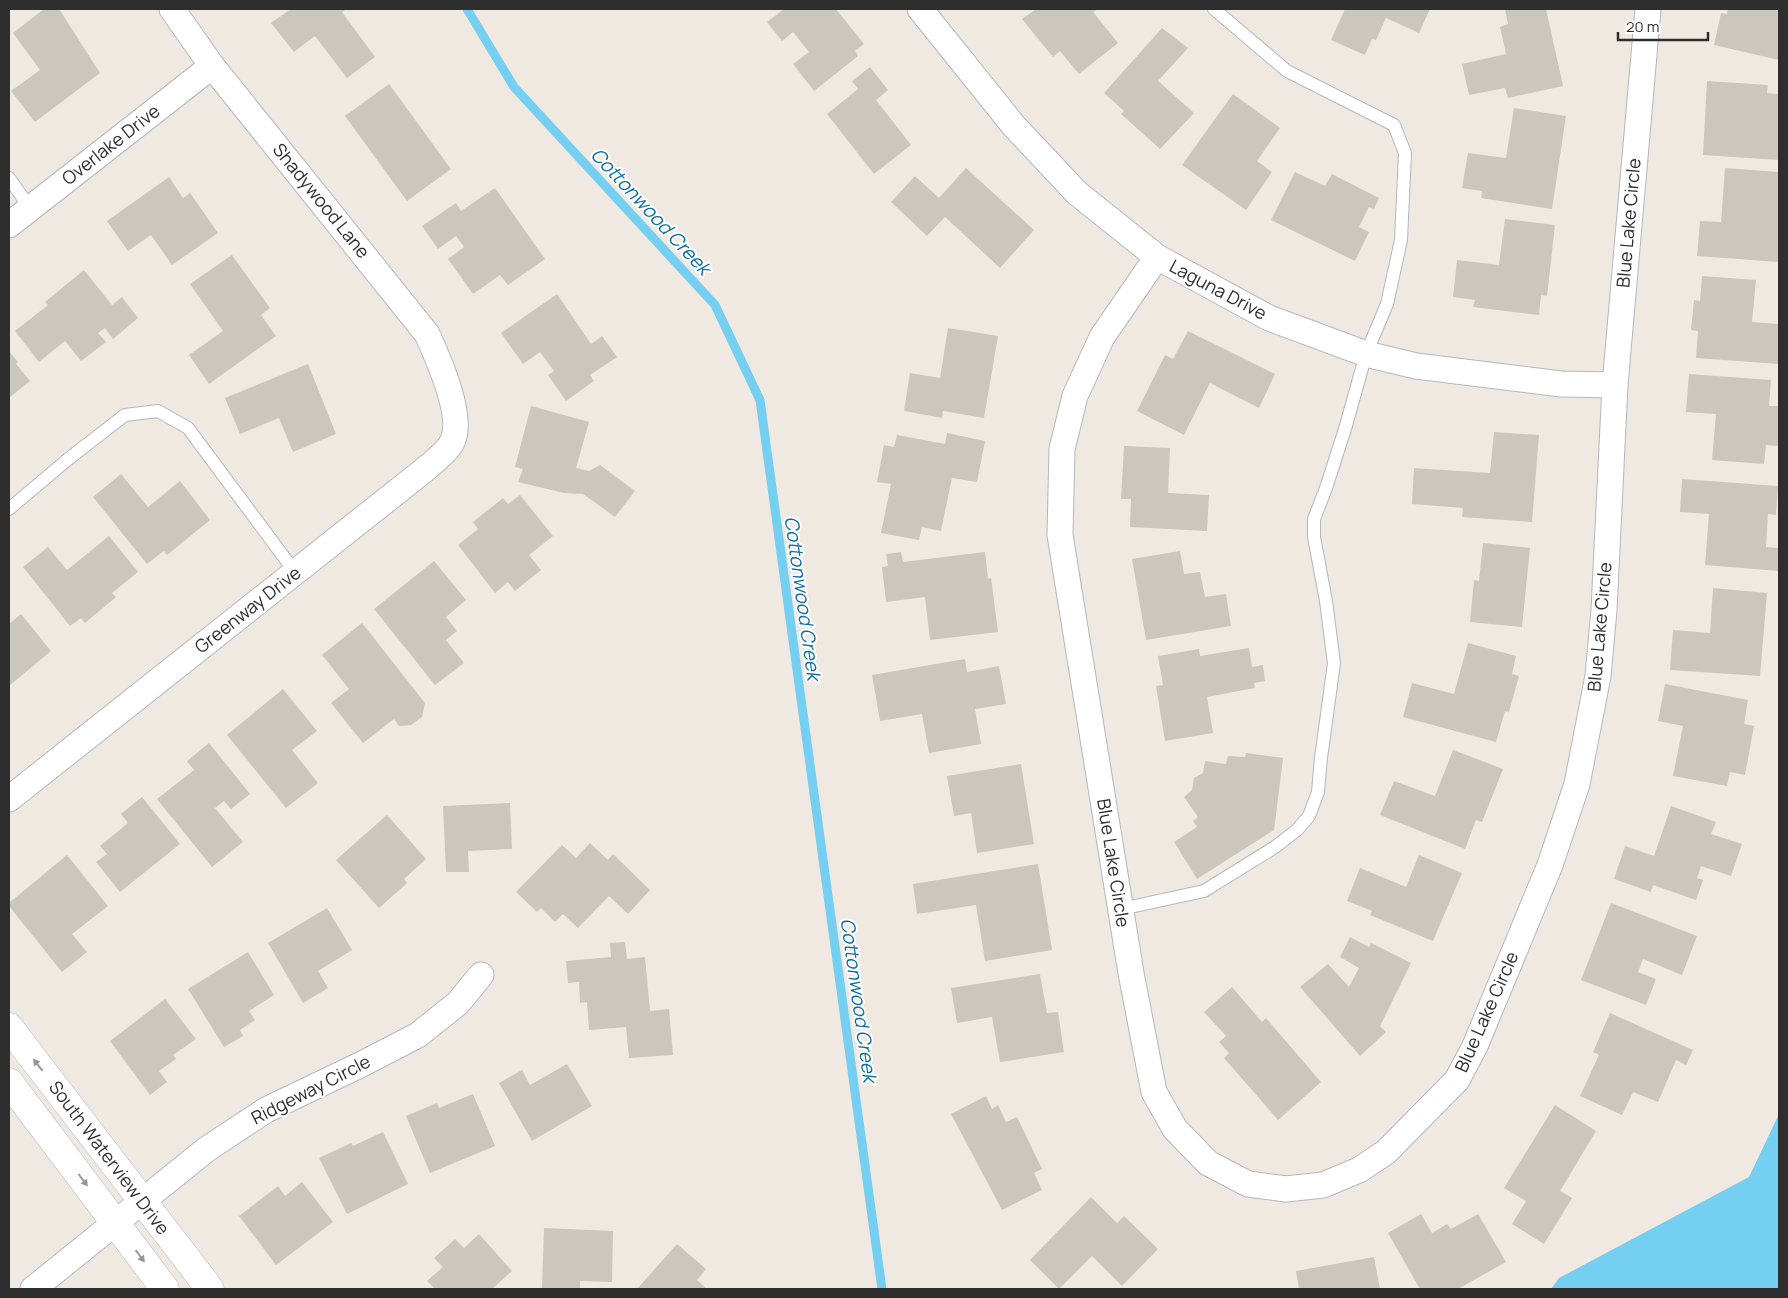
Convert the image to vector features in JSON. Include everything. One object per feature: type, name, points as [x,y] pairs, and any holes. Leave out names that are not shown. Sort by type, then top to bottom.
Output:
[{"type":"street","name":"Shadywood Lane","points":[[172,9],[212,66],[427,334],[443,368],[451,402]]},
{"type":"street","name":"Laguna Drive","points":[[920,9],[1014,126],[1076,193],[1156,257],[1269,318],[1366,354],[1416,366],[1488,375],[1561,384],[1615,385]]},
{"type":"street","name":"Blue Lake Circle","points":[[1156,257],[1102,337],[1075,396],[1062,449],[1060,535],[1121,908],[1154,1092],[1175,1129],[1208,1162],[1248,1184],[1286,1189],[1322,1185],[1359,1170],[1386,1152],[1457,1080],[1474,1046],[1550,866],[1578,784],[1598,676],[1604,610],[1615,385],[1648,9]]},
{"type":"street","name":"Overlake Drive","points":[[9,225],[212,66]]},
{"type":"street","name":"Greenway Drive","points":[[9,799],[423,471],[451,444],[457,424],[451,402]]},
{"type":"street","name":"Ridgeway Circle","points":[[33,1289],[207,1149],[266,1110],[418,1035],[458,1002],[481,976]]},
{"type":"street","name":"South Waterview Drive","points":[[9,1027],[210,1289]]},
{"type":"street","name":"South Waterview Drive","points":[[9,1082],[165,1289]]},
{"type":"lane","points":[[1121,908],[1204,891],[1275,847],[1297,830],[1308,816],[1318,792],[1334,663],[1326,601],[1314,537],[1314,519],[1326,488],[1366,354],[1387,304],[1401,240],[1405,153],[1394,125],[1287,71],[1214,9]]},
{"type":"lane","points":[[9,178],[30,208]]},
{"type":"lane","points":[[9,508],[125,415],[158,411],[188,428],[296,572]]},
{"type":"water","points":[[1779,1114],[1779,1289],[1551,1289],[1559,1278],[1749,1177]]},
{"type":"building","points":[[44,9],[59,9],[100,73],[35,122],[11,91],[40,70],[13,33]]},
{"type":"building","points":[[291,9],[347,9],[342,12],[375,57],[347,78],[315,36],[294,52],[271,23]]},
{"type":"building","points":[[784,9],[836,9],[864,44],[855,51],[858,56],[814,91],[793,64],[809,52],[793,32],[782,41],[767,22]]},
{"type":"building","points":[[1036,9],[1098,9],[1093,12],[1118,43],[1079,74],[1060,51],[1053,57],[1022,19]]},
{"type":"building","points":[[1345,9],[1430,9],[1419,33],[1386,18],[1376,40],[1372,39],[1365,55],[1331,40]]},
{"type":"building","points":[[1505,9],[1546,9],[1563,86],[1508,98],[1505,88],[1469,95],[1462,64],[1506,54],[1500,27],[1508,24]]},
{"type":"building","points":[[1728,9],[1779,9],[1779,60],[1714,45],[1721,13],[1727,14]]},
{"type":"building","points":[[1162,28],[1188,48],[1158,81],[1194,113],[1160,149],[1121,114],[1124,111],[1104,93]]},
{"type":"building","points":[[870,67],[888,90],[876,100],[911,145],[874,174],[827,114],[858,89],[852,81]]},
{"type":"building","points":[[1707,81],[1768,85],[1767,93],[1779,94],[1779,160],[1703,155]]},
{"type":"building","points":[[389,84],[451,169],[407,201],[345,116]]},
{"type":"building","points":[[1233,94],[1280,128],[1257,161],[1272,172],[1246,210],[1182,165]]},
{"type":"building","points":[[1514,108],[1566,116],[1552,209],[1481,198],[1482,191],[1462,188],[1468,153],[1506,158]]},
{"type":"building","points":[[966,168],[1034,230],[1000,268],[945,217],[927,236],[891,202],[915,176],[939,198]]},
{"type":"building","points":[[1725,168],[1779,172],[1779,262],[1697,256],[1700,221],[1721,222]]},
{"type":"building","points":[[1295,172],[1325,186],[1332,174],[1379,198],[1374,209],[1369,207],[1359,227],[1369,232],[1355,261],[1271,220]]},
{"type":"building","points":[[169,177],[183,198],[190,193],[218,233],[172,265],[151,235],[128,251],[107,221]]},
{"type":"building","points":[[495,188],[545,259],[508,285],[500,275],[473,294],[448,259],[464,247],[456,236],[438,249],[422,226],[456,203],[461,211]]},
{"type":"building","points":[[1505,219],[1555,225],[1547,296],[1541,295],[1539,315],[1473,307],[1475,300],[1453,297],[1457,260],[1499,265]]},
{"type":"building","points":[[232,255],[270,308],[261,315],[276,336],[209,384],[189,355],[223,331],[190,284]]},
{"type":"building","points":[[84,270],[112,305],[122,297],[138,318],[113,339],[105,328],[98,333],[106,342],[81,361],[65,341],[39,362],[15,331],[48,305],[45,302]]},
{"type":"building","points":[[1702,276],[1756,280],[1752,322],[1779,324],[1779,364],[1696,358],[1698,331],[1691,330],[1694,300],[1700,301]]},
{"type":"building","points":[[557,294],[591,344],[602,336],[617,357],[590,375],[594,381],[566,401],[548,375],[554,371],[540,352],[523,364],[501,333]]},
{"type":"building","points":[[948,328],[998,336],[984,418],[943,411],[942,418],[904,411],[910,373],[940,378]]},
{"type":"building","points":[[1188,331],[1275,374],[1259,408],[1210,383],[1184,435],[1137,411],[1165,355],[1173,359]]},
{"type":"building","points":[[9,351],[18,362],[16,364],[30,381],[9,398]]},
{"type":"building","points":[[308,364],[336,434],[293,452],[279,418],[240,434],[225,398]]},
{"type":"building","points":[[1689,374],[1771,380],[1769,406],[1779,406],[1778,446],[1766,445],[1764,464],[1712,460],[1716,414],[1686,412]]},
{"type":"building","points":[[531,406],[589,422],[576,468],[589,471],[600,465],[635,491],[615,517],[583,494],[564,493],[518,482],[523,469],[515,467]]},
{"type":"building","points":[[1494,432],[1539,435],[1532,522],[1462,517],[1463,508],[1412,504],[1414,468],[1490,473]]},
{"type":"building","points":[[947,433],[985,441],[977,482],[952,478],[941,531],[922,527],[919,540],[881,533],[891,484],[877,482],[884,445],[894,447],[897,435],[945,444]]},
{"type":"building","points":[[1124,446],[1170,448],[1168,493],[1209,495],[1207,531],[1130,527],[1131,499],[1121,499]]},
{"type":"building","points":[[121,474],[148,507],[180,481],[210,520],[167,555],[164,551],[147,564],[93,497]]},
{"type":"building","points":[[1682,479],[1778,486],[1776,515],[1768,514],[1766,547],[1779,548],[1779,571],[1705,565],[1709,514],[1680,512]]},
{"type":"building","points":[[520,495],[553,536],[529,555],[541,570],[515,591],[508,582],[495,593],[458,545],[478,529],[473,522],[503,498],[508,504]]},
{"type":"building","points":[[109,536],[138,572],[112,593],[116,597],[85,623],[81,618],[70,626],[23,567],[48,547],[67,570]]},
{"type":"building","points":[[1483,543],[1530,548],[1522,627],[1470,622],[1474,580],[1479,581]]},
{"type":"building","points":[[1180,551],[1184,574],[1200,572],[1205,597],[1226,594],[1231,626],[1146,640],[1132,559]]},
{"type":"building","points":[[901,552],[903,562],[985,552],[988,579],[991,578],[998,632],[930,640],[925,597],[886,602],[882,567],[888,566],[886,554]]},
{"type":"building","points":[[434,561],[466,600],[446,617],[457,631],[446,640],[464,663],[435,685],[374,609]]},
{"type":"building","points":[[1713,588],[1767,593],[1760,676],[1670,670],[1673,630],[1710,633]]},
{"type":"building","points":[[21,614],[51,651],[9,686],[9,624]]},
{"type":"building","points":[[362,623],[425,703],[422,717],[411,725],[399,726],[394,719],[363,743],[331,703],[349,689],[322,655]]},
{"type":"building","points":[[1468,643],[1516,656],[1512,674],[1519,676],[1509,712],[1505,711],[1496,742],[1403,717],[1412,683],[1454,694]]},
{"type":"building","points":[[1249,648],[1252,667],[1263,665],[1265,681],[1254,683],[1255,688],[1207,697],[1213,733],[1165,741],[1156,686],[1163,685],[1158,656],[1199,649],[1200,656]]},
{"type":"building","points":[[965,659],[967,672],[999,666],[1006,704],[975,709],[981,744],[929,753],[922,714],[880,721],[872,675]]},
{"type":"building","points":[[1665,684],[1748,700],[1744,724],[1754,726],[1745,775],[1730,772],[1727,786],[1673,776],[1683,726],[1658,721]]},
{"type":"building","points":[[283,689],[317,731],[292,750],[318,783],[286,808],[227,735]]},
{"type":"building","points":[[209,743],[250,794],[231,809],[224,801],[215,808],[243,842],[212,867],[157,799],[194,770],[187,761]]},
{"type":"building","points":[[1453,750],[1503,769],[1482,822],[1476,820],[1465,849],[1380,815],[1394,781],[1435,796]]},
{"type":"building","points":[[1246,753],[1283,758],[1274,830],[1197,879],[1174,842],[1197,827],[1193,821],[1198,817],[1184,797],[1192,790],[1194,778],[1203,773],[1205,761],[1226,764],[1228,756],[1245,757]]},
{"type":"building","points":[[1021,764],[1034,844],[977,853],[971,813],[954,816],[947,776]]},
{"type":"building","points":[[142,797],[180,844],[120,892],[96,862],[107,854],[100,846],[128,823],[121,814]]},
{"type":"building","points":[[510,803],[512,849],[468,851],[469,872],[446,872],[443,806]]},
{"type":"building","points":[[1671,806],[1716,822],[1711,834],[1742,844],[1731,876],[1701,866],[1697,878],[1703,880],[1696,900],[1653,885],[1651,892],[1614,879],[1625,846],[1654,856]]},
{"type":"building","points":[[387,815],[426,859],[404,879],[407,883],[379,908],[336,860]]},
{"type":"building","points":[[590,843],[608,860],[613,854],[650,890],[628,914],[609,896],[578,928],[563,914],[555,922],[541,908],[537,912],[516,892],[562,845],[576,858]]},
{"type":"building","points":[[67,855],[108,906],[72,934],[87,952],[62,972],[9,906],[9,903]]},
{"type":"building","points":[[1419,855],[1462,873],[1433,941],[1370,915],[1372,911],[1347,901],[1360,868],[1406,887]]},
{"type":"building","points":[[1038,864],[1052,950],[985,961],[976,905],[917,914],[913,884]]},
{"type":"building","points":[[1611,903],[1697,936],[1682,975],[1643,959],[1638,972],[1656,979],[1646,1005],[1581,980]]},
{"type":"building","points":[[327,908],[352,950],[318,971],[328,988],[303,1003],[268,943]]},
{"type":"building","points":[[1350,937],[1369,947],[1371,943],[1411,963],[1380,1026],[1386,1032],[1360,1056],[1300,987],[1328,964],[1349,987],[1359,968],[1340,957]]},
{"type":"building","points":[[625,942],[627,959],[645,957],[650,1011],[669,1009],[673,1055],[629,1058],[626,1027],[589,1030],[587,1002],[580,1003],[579,982],[568,983],[566,961],[611,957],[610,943]]},
{"type":"building","points":[[248,952],[274,995],[249,1011],[255,1020],[240,1030],[243,1036],[224,1047],[188,989]]},
{"type":"building","points":[[1040,974],[1047,1013],[1058,1012],[1064,1052],[1000,1062],[992,1017],[957,1023],[951,988]]},
{"type":"building","points":[[1232,987],[1262,1022],[1266,1018],[1321,1082],[1278,1120],[1224,1058],[1229,1053],[1219,1042],[1226,1036],[1204,1012]]},
{"type":"building","points":[[165,999],[196,1039],[173,1055],[176,1059],[159,1071],[167,1082],[150,1095],[110,1041]]},
{"type":"building","points":[[1610,1013],[1693,1050],[1686,1065],[1676,1060],[1658,1102],[1633,1092],[1622,1115],[1580,1096],[1599,1055],[1593,1052]]},
{"type":"building","points":[[567,1064],[592,1106],[532,1141],[499,1083],[522,1070],[530,1085]]},
{"type":"building","points":[[473,1094],[495,1146],[430,1173],[406,1116],[437,1103],[439,1108]]},
{"type":"building","points":[[986,1096],[992,1109],[998,1105],[1006,1122],[1017,1117],[1042,1169],[1034,1173],[1042,1190],[1002,1210],[951,1114]]},
{"type":"building","points":[[1555,1105],[1596,1131],[1560,1191],[1572,1198],[1544,1244],[1512,1224],[1526,1201],[1504,1188]]},
{"type":"building","points":[[383,1132],[408,1184],[347,1214],[319,1158],[351,1143],[353,1146]]},
{"type":"building","points":[[302,1182],[333,1222],[276,1265],[239,1216],[278,1186],[285,1196]]},
{"type":"building","points":[[1091,1197],[1117,1223],[1124,1216],[1158,1249],[1122,1286],[1092,1256],[1059,1289],[1030,1260]]},
{"type":"building","points":[[1421,1214],[1432,1233],[1447,1224],[1451,1229],[1478,1214],[1506,1262],[1458,1289],[1420,1289],[1388,1233]]},
{"type":"building","points":[[544,1228],[613,1231],[612,1282],[580,1281],[580,1289],[542,1289]]},
{"type":"building","points":[[479,1234],[512,1271],[492,1289],[435,1289],[427,1281],[443,1267],[434,1258],[455,1239],[464,1248]]},
{"type":"building","points":[[677,1244],[706,1269],[697,1280],[707,1289],[637,1289]]},
{"type":"building","points":[[1374,1257],[1380,1289],[1299,1289],[1296,1271]]},
{"type":"waterway","name":"Cottonwood Creek","points":[[467,9],[514,87],[715,305],[760,400],[882,1289]]}]
